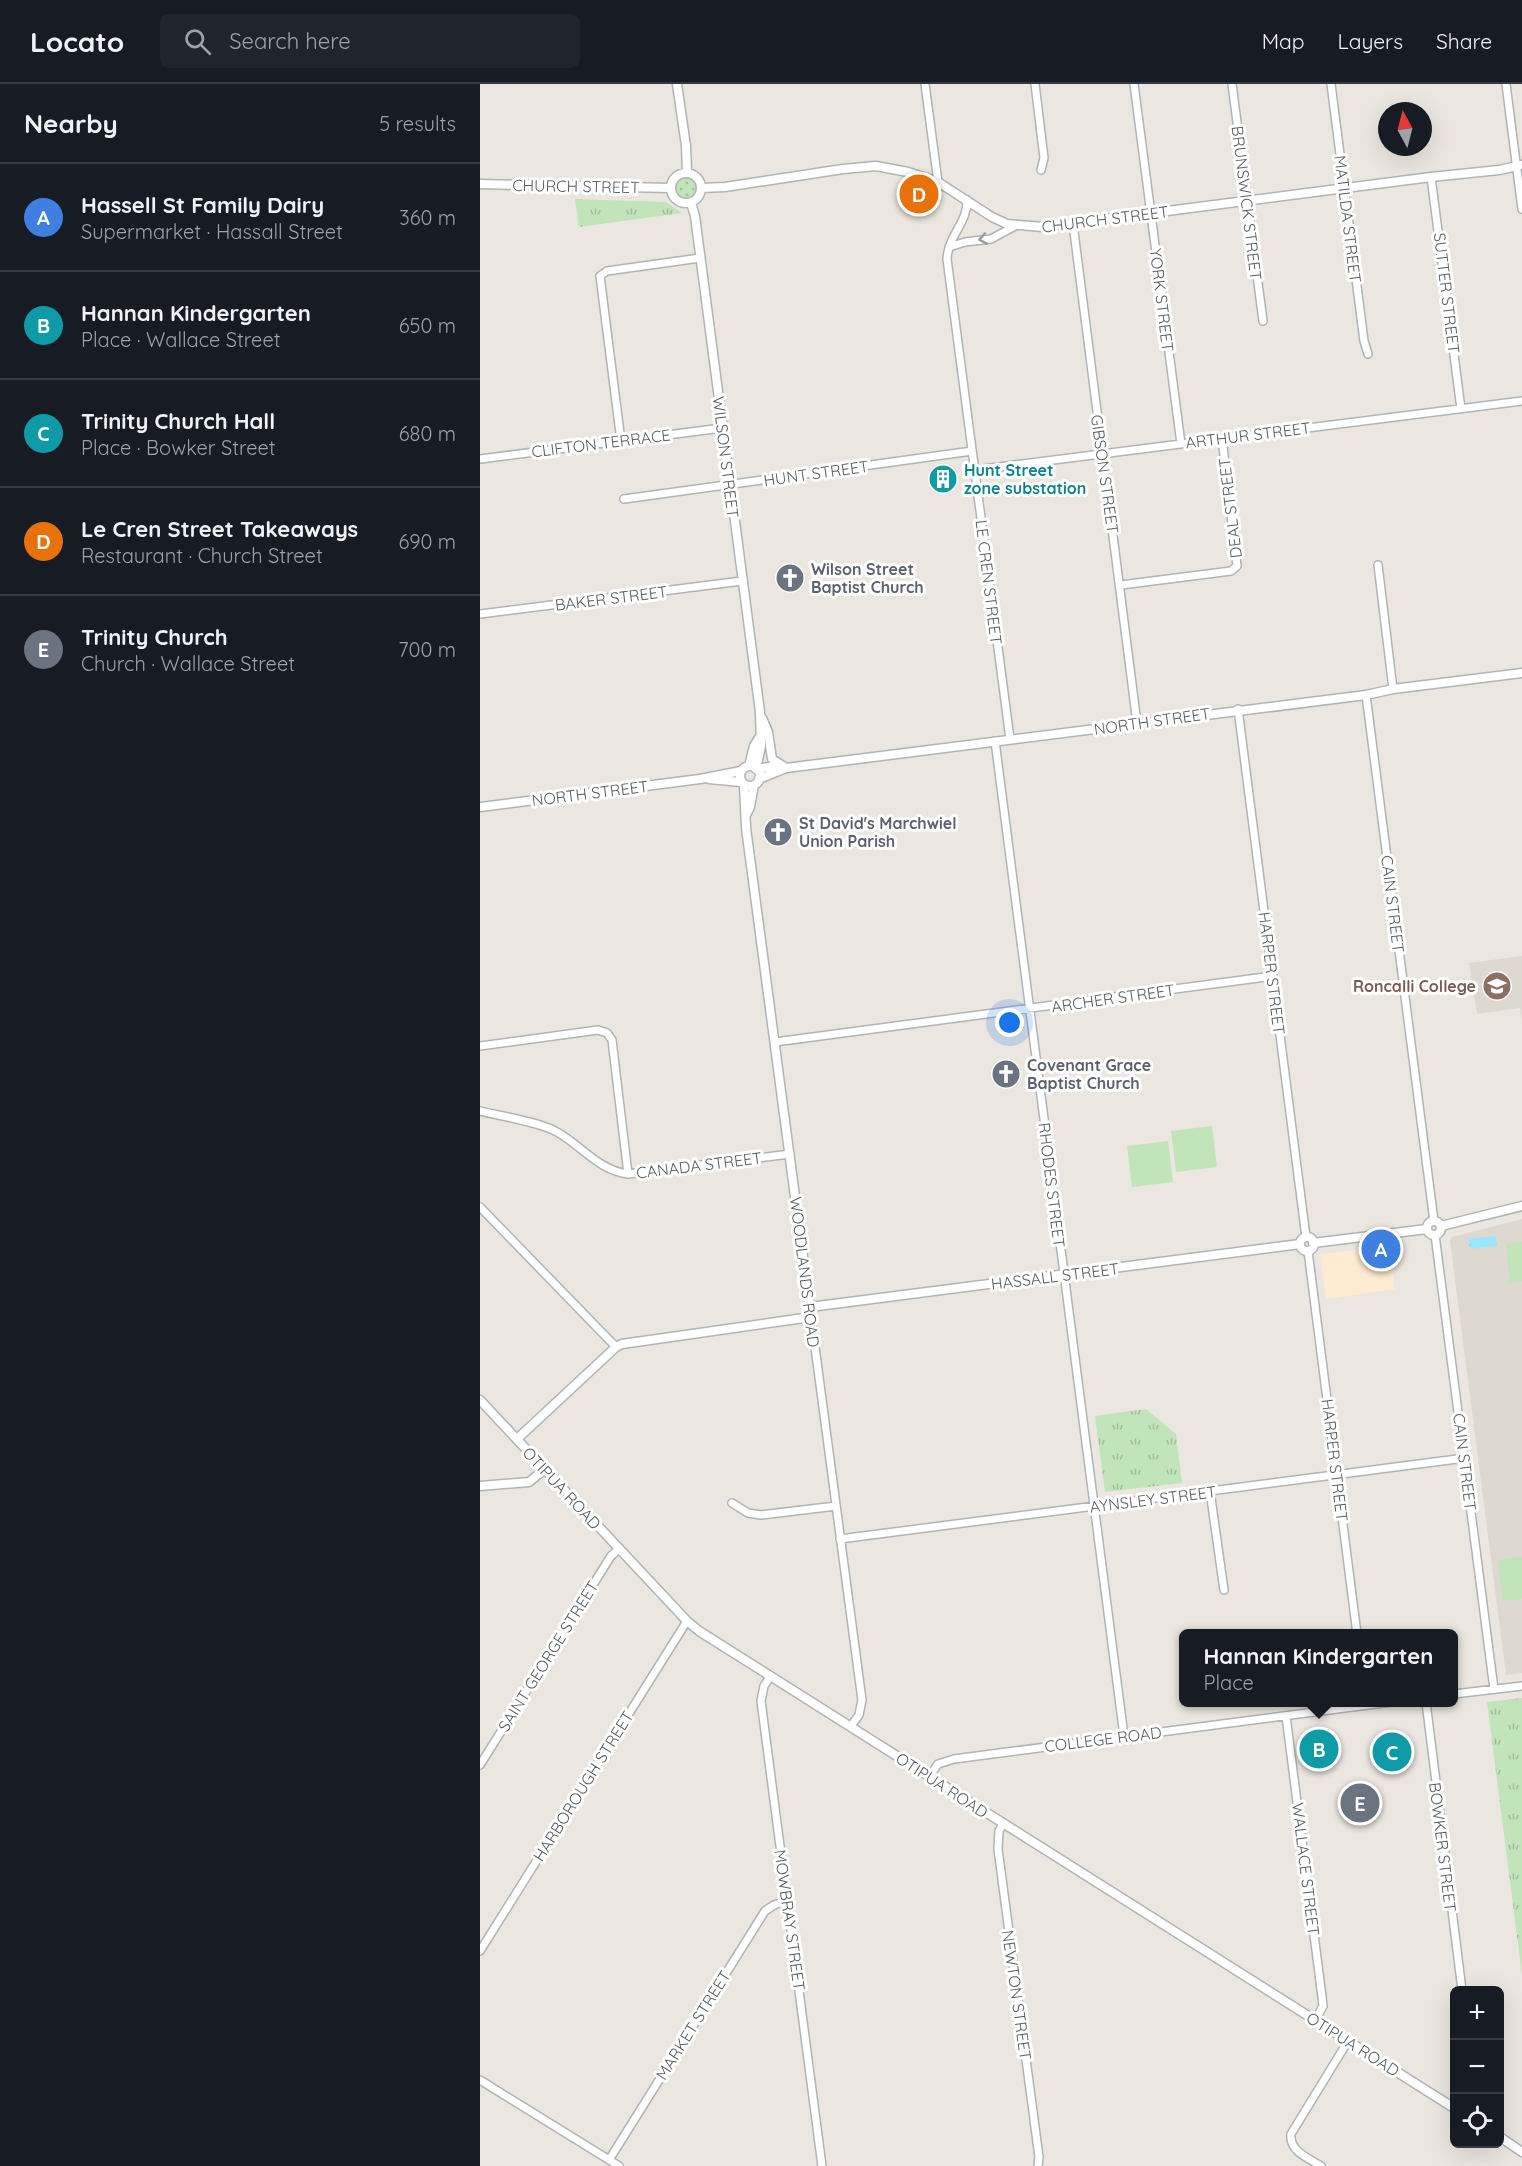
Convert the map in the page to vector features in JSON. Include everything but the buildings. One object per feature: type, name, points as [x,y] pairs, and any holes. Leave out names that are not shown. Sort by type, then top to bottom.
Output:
[{"type":"street","points":[[677,84],[686,146],[687,173]]},
{"type":"street","points":[[925,84],[938,182]]},
{"type":"street","points":[[1035,84],[1044,158],[1041,170]]},
{"type":"street","name":"YORK STREET","points":[[1134,84],[1181,444]]},
{"type":"street","name":"BRUNSWICK STREET","points":[[1232,84],[1263,321]]},
{"type":"street","name":"MATILDA STREET","points":[[1331,84],[1364,341],[1368,354]]},
{"type":"street","points":[[1506,84],[1520,166],[1522,210]]},
{"type":"street","name":"CHURCH STREET","points":[[701,188],[725,187],[876,166],[891,168],[938,182],[1000,221],[1015,226],[1043,227],[1520,166]]},
{"type":"street","points":[[687,173],[697,178],[701,188],[699,197],[691,203],[677,201],[671,188],[678,176],[687,173]]},
{"type":"street","name":"SUTTER STREET","points":[[1431,177],[1461,409]]},
{"type":"street","name":"CHURCH STREET","points":[[480,184],[671,188]]},
{"type":"street","name":"LE CREN STREET","points":[[968,200],[966,215],[953,236],[947,259],[1010,739]]},
{"type":"street","name":"WILSON STREET","points":[[691,203],[695,216],[760,712],[759,738],[754,746],[751,769]]},
{"type":"street","name":"GIBSON STREET","points":[[1073,224],[1137,723]]},
{"type":"street","points":[[949,247],[965,242],[991,239],[1015,226]]},
{"type":"street","points":[[621,441],[600,276],[607,271],[700,258]]},
{"type":"street","name":"ARTHUR STREET","points":[[975,470],[1522,401]]},
{"type":"street","name":"CLIFTON TERRACE","points":[[480,459],[722,428]]},
{"type":"street","name":"DEAL STREET","points":[[1120,585],[1231,571],[1238,566],[1222,438]]},
{"type":"street","name":"HUNT STREET","points":[[624,500],[972,452]]},
{"type":"street","points":[[1378,565],[1393,689]]},
{"type":"street","name":"BAKER STREET","points":[[480,614],[742,581]]},
{"type":"street","name":"NORTH STREET","points":[[480,807],[700,779],[774,766],[784,768],[1522,673]]},
{"type":"street","name":"CAIN STREET","points":[[1366,694],[1437,1224]]},
{"type":"street","name":"HARPER STREET","points":[[1239,710],[1306,1241]]},
{"type":"street","name":"WILSON STREET","points":[[760,712],[768,732],[772,759],[784,768]]},
{"type":"street","name":"RHODES STREET","points":[[995,741],[1124,1736]]},
{"type":"street","name":"NORTH STREET","points":[[700,779],[757,782],[784,768]]},
{"type":"street","points":[[751,769],[757,782]]},
{"type":"street","name":"WOODLANDS ROAD","points":[[751,769],[740,776],[743,783],[746,828],[862,1700],[859,1715],[851,1726]]},
{"type":"street","name":"WOODLANDS ROAD","points":[[746,815],[757,782]]},
{"type":"street","name":"ARCHER STREET","points":[[775,1042],[1273,976]]},
{"type":"street","points":[[480,1046],[598,1030],[608,1033],[612,1040],[628,1174]]},
{"type":"street","name":"CANADA STREET","points":[[480,1111],[555,1130],[602,1166],[618,1173],[628,1174],[790,1154]]},
{"type":"street","points":[[1437,1224],[1440,1231],[1435,1235],[1429,1233],[1427,1228],[1430,1222],[1437,1224],[1522,1206]]},
{"type":"street","points":[[480,1207],[616,1347]]},
{"type":"street","name":"HASSALL STREET","points":[[810,1307],[1306,1241],[1427,1228]]},
{"type":"street","name":"CAIN STREET","points":[[1435,1235],[1494,1689]]},
{"type":"street","points":[[1306,1241],[1303,1250],[1308,1251]]},
{"type":"street","name":"HARPER STREET","points":[[1308,1251],[1356,1629]]},
{"type":"street","points":[[517,1439],[616,1347],[636,1341],[811,1317]]},
{"type":"street","name":"OTIPUA ROAD","points":[[480,1400],[687,1621],[699,1631],[1450,2105]]},
{"type":"street","name":"AYNSLEY STREET","points":[[840,1539],[1465,1458]]},
{"type":"street","points":[[480,1486],[529,1482],[545,1469]]},
{"type":"street","points":[[1210,1491],[1224,1590]]},
{"type":"street","points":[[732,1503],[748,1513],[761,1515],[836,1506]]},
{"type":"street","name":"SAINT GEORGE STREET","points":[[480,1765],[611,1557],[619,1549]]},
{"type":"street","name":"HARBOROUGH STREET","points":[[480,1951],[687,1621]]},
{"type":"street","name":"MOWBRAY STREET","points":[[770,1677],[764,1686],[761,1701],[822,2166]]},
{"type":"street","points":[[1458,1694],[1522,1686]]},
{"type":"street","name":"COLLEGE ROAD","points":[[929,1777],[938,1764],[945,1760],[1346,1707]]},
{"type":"street","name":"BOWKER STREET","points":[[1427,1707],[1462,1986]]},
{"type":"street","name":"WALLACE STREET","points":[[1286,1716],[1323,2006],[1315,2020]]},
{"type":"street","name":"NEWTON STREET","points":[[1003,1824],[999,1831],[998,1849],[1039,2157],[1038,2166]]},
{"type":"street","name":"MARKET STREET","points":[[609,2160],[765,1911],[787,1901]]},
{"type":"street","points":[[1321,2166],[1294,2148],[1290,2139],[1291,2134],[1348,2042]]},
{"type":"street","points":[[480,2080],[619,2166]]},
{"type":"street","points":[[1504,2140],[1522,2151]]},
{"type":"shaded area","name":"Roncalli College","points":[[1522,956],[1522,1020],[1520,1008],[1477,1014],[1469,963]]},
{"type":"shaded area","points":[[1522,1219],[1522,1673],[1506,1675],[1450,1241],[1452,1237]]},
{"type":"shaded area","points":[[1389,1246],[1395,1289],[1326,1299],[1320,1254]]},
{"type":"green space","points":[[686,178],[693,181],[696,188],[693,195],[686,198],[679,195],[676,188],[679,181]]},
{"type":"green space","points":[[575,199],[666,202],[682,213],[579,227]]},
{"type":"green space","points":[[1212,1126],[1217,1167],[1176,1172],[1171,1131]]},
{"type":"green space","points":[[1168,1141],[1173,1182],[1132,1187],[1127,1146]]},
{"type":"green space","points":[[1522,1242],[1522,1281],[1510,1283],[1506,1244]]},
{"type":"green space","points":[[1146,1409],[1176,1434],[1182,1483],[1105,1492],[1095,1416]]},
{"type":"green space","points":[[1522,1557],[1522,1599],[1503,1601],[1498,1560]]},
{"type":"green space","points":[[1522,1698],[1522,1975],[1487,1702]]},
{"type":"water","points":[[1496,1236],[1497,1246],[1470,1249],[1468,1239]]},
{"type":"place","name":"Le Cren Street Takeaways","points":[[919,194]]},
{"type":"place","name":"Hunt Street zone substation","points":[[943,479]]},
{"type":"place","name":"Wilson Street Baptist Church","points":[[790,578]]},
{"type":"place","name":"St David's Marchwiel Union Parish","points":[[778,832]]},
{"type":"place","name":"Roncalli College","points":[[1497,986]]},
{"type":"place","name":"Covenant Grace Baptist Church","points":[[1006,1074]]},
{"type":"place","name":"Hassell St Family Dairy","points":[[1381,1249]]},
{"type":"place","name":"Hannan Kindergarten","points":[[1319,1749]]},
{"type":"place","name":"Trinity Church Hall","points":[[1392,1752]]},
{"type":"place","name":"Trinity Church","points":[[1360,1803]]}]
